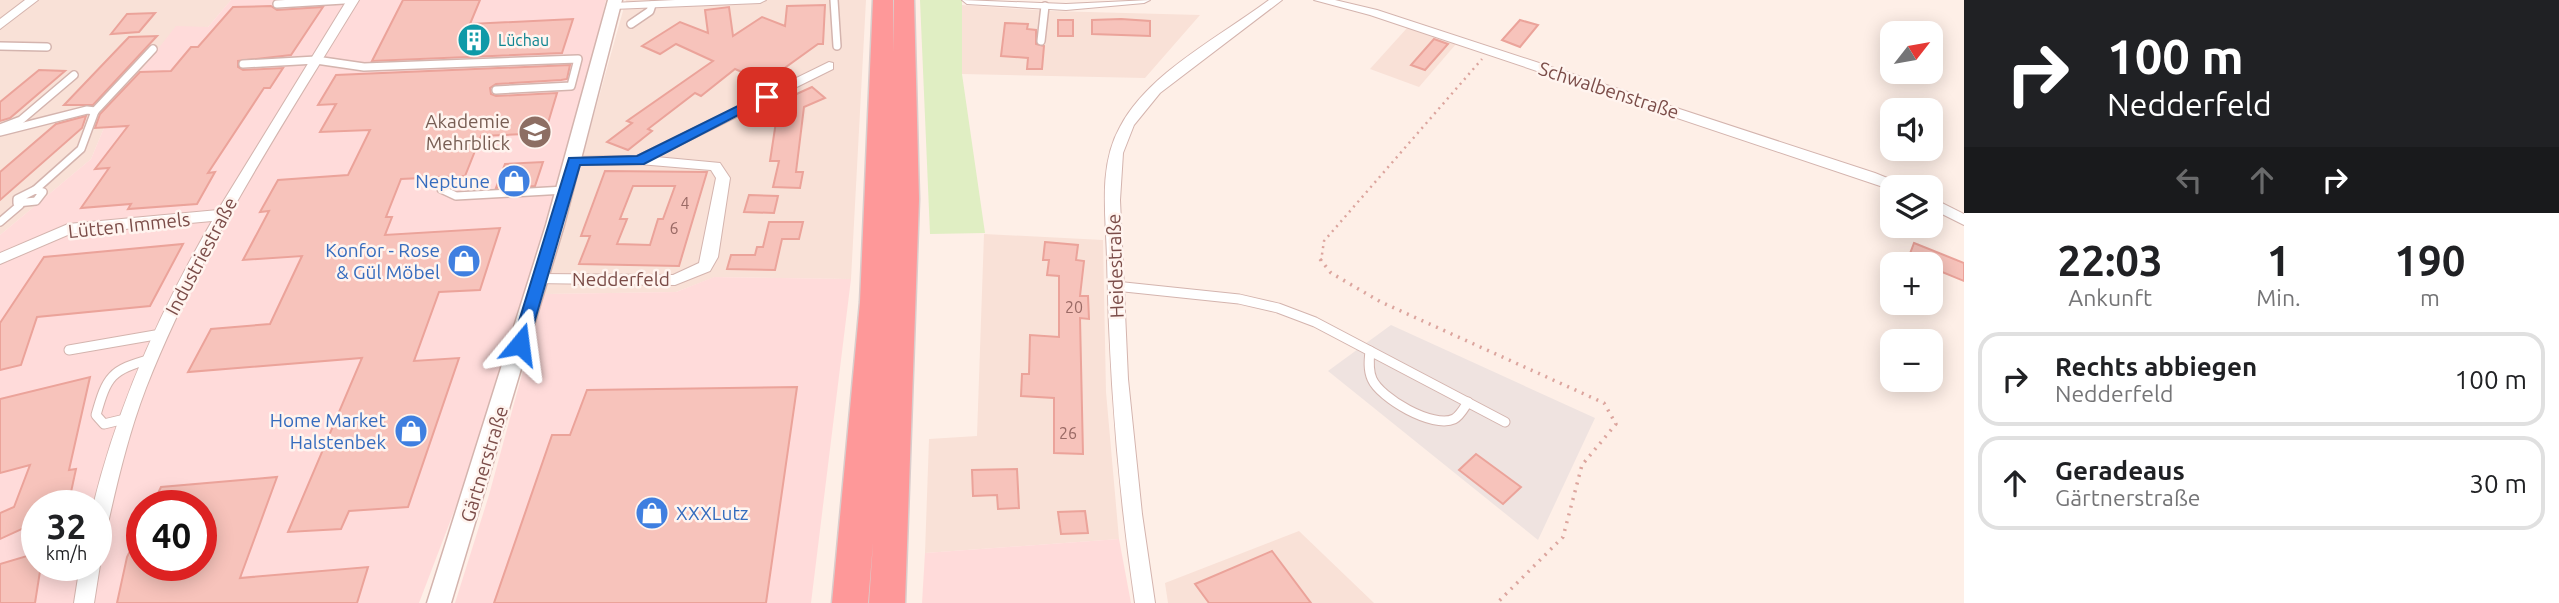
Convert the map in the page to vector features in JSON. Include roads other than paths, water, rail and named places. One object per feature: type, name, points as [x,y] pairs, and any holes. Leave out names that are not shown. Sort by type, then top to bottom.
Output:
[{"type":"highway","points":[[850,603],[874,303],[883,83],[883,0]]},
{"type":"highway","points":[[887,603],[906,213],[904,0]]},
{"type":"street","points":[[0,25],[32,0]]},
{"type":"street","name":"Industriestraße","points":[[107,490],[125,419],[161,334],[221,215],[353,0]]},
{"type":"street","points":[[614,3],[652,5],[760,0]]},
{"type":"street","points":[[967,1],[1088,7],[1144,0]]},
{"type":"street","name":"Heidestraße","points":[[1145,603],[1128,484],[1115,286],[1116,156],[1127,125],[1152,94],[1276,0]]},
{"type":"street","name":"Schwalbenstraße","points":[[1320,0],[1373,12],[1880,181]]},
{"type":"street","name":"Gärtnerstraße","points":[[439,603],[497,424],[574,161],[614,3]]},
{"type":"street","points":[[639,160],[829,66]]},
{"type":"street","name":"Nedderfeld","points":[[538,279],[675,280],[705,267],[710,257],[723,178],[721,172],[705,164],[639,160],[574,161]]},
{"type":"street","points":[[1943,209],[1964,220]]},
{"type":"street","name":"Lütten Immels","points":[[0,259],[68,229],[221,215]]},
{"type":"street","points":[[84,603],[87,581]]},
{"type":"lane","points":[[277,4],[344,0]]},
{"type":"lane","points":[[834,0],[837,46]]},
{"type":"lane","points":[[1036,4],[1041,41]]},
{"type":"lane","points":[[631,24],[650,11],[652,5]]},
{"type":"lane","points":[[0,47],[47,47]]},
{"type":"lane","points":[[19,205],[16,202],[19,197],[35,190],[81,149],[94,111],[153,49]]},
{"type":"lane","points":[[571,86],[578,59]]},
{"type":"lane","points":[[243,64],[316,60],[364,67],[600,59]]},
{"type":"lane","points":[[0,130],[21,120],[74,75]]},
{"type":"lane","points":[[496,89],[593,84]]},
{"type":"lane","points":[[0,130],[87,110],[94,111]]},
{"type":"lane","points":[[441,189],[456,197],[565,190]]},
{"type":"lane","points":[[0,222],[19,205],[39,199],[43,192],[35,190]]},
{"type":"lane","points":[[1115,286],[1239,299],[1278,308],[1315,322],[1505,422]]},
{"type":"lane","points":[[69,349],[161,334]]},
{"type":"lane","points":[[1370,351],[1369,368],[1374,382],[1384,394],[1422,416],[1435,422],[1446,422],[1455,419],[1468,402]]},
{"type":"lane","points":[[125,419],[104,424],[96,415],[108,375],[120,367],[151,359]]},
{"type":"place","name":"Lüchau","points":[[474,40]]},
{"type":"place","name":"Akademie Mehrblick","points":[[535,132]]},
{"type":"place","name":"Neptune","points":[[514,181]]},
{"type":"place","name":"Konfor - Rose & Gül Möbel","points":[[464,261]]},
{"type":"place","name":"Home Market Halstenbek","points":[[411,431]]},
{"type":"place","name":"XXXLutz","points":[[652,513]]}]
